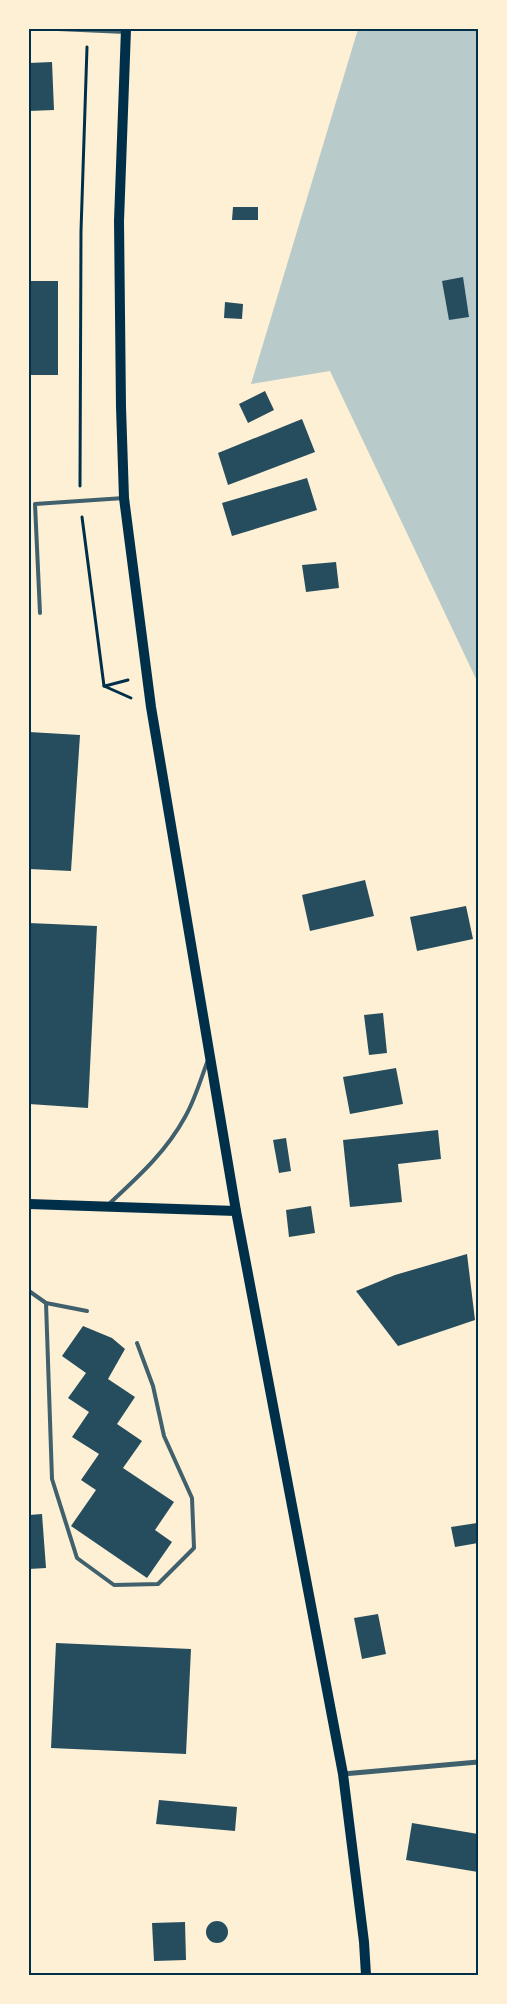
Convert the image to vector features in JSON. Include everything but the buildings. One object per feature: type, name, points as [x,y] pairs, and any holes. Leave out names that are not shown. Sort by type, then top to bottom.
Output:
[{"type":"main road","points":[[126,30],[119,220],[124,498],[151,707],[211,1053],[236,1211],[343,1774],[364,1942],[366,1975]]},
{"type":"main road","points":[[29,1204],[236,1211]]},
{"type":"street","points":[[343,1774],[478,1762]]},
{"type":"lane","points":[[58,29],[126,30]]},
{"type":"lane","points":[[40,613],[35,504],[124,498]]},
{"type":"lane","points":[[105,1207],[147,1170],[166,1147],[186,1116],[211,1053]]},
{"type":"lane","points":[[29,1290],[46,1303],[87,1311]]},
{"type":"lane","points":[[46,1303],[52,1479],[77,1558],[114,1585],[158,1584],[194,1548],[192,1498],[164,1436],[153,1386],[137,1343]]},
{"type":"path","points":[[88,29],[81,231],[80,502],[104,686]]},
{"type":"shaded area","points":[[358,29],[478,29],[478,683],[330,371],[251,384]]}]
